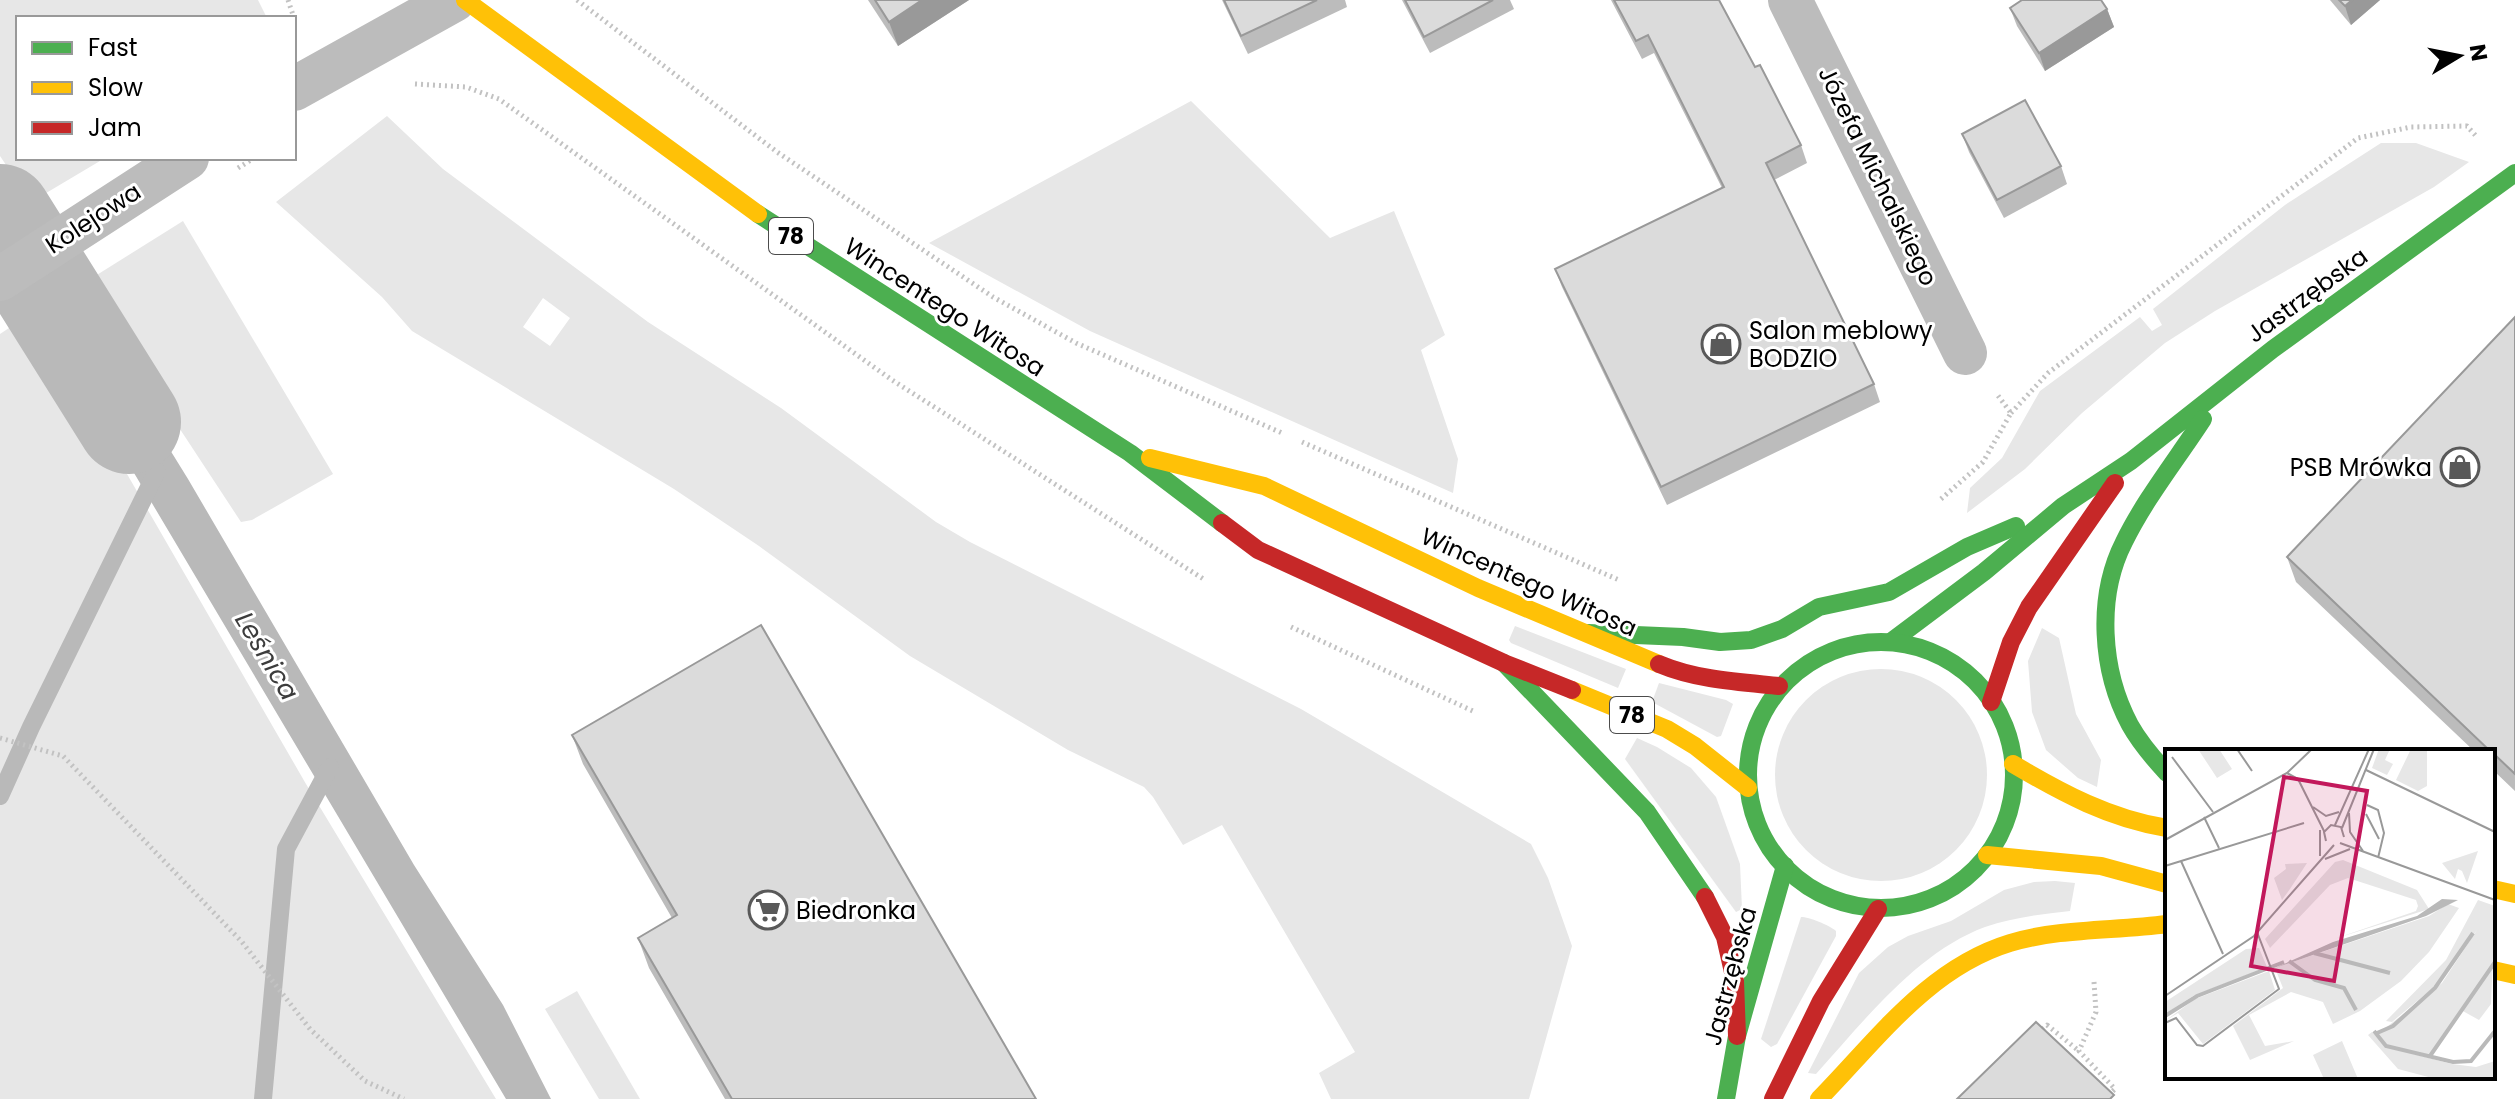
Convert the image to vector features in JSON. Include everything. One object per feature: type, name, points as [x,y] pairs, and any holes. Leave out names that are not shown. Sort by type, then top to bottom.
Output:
[{"type":"main road","name":"Wincentego Witosa","points":[[465,0],[783,232],[1130,453],[1258,550],[1504,663],[1667,729],[1695,746],[1748,788]]},
{"type":"main road","name":"Jastrzębska","points":[[1892,641],[1984,572],[2063,506],[2131,461],[2226,384],[2515,173]]},
{"type":"main road","points":[[2165,771],[2146,750],[2119,705],[2106,652],[2106,598],[2121,547],[2226,384]]},
{"type":"main road","name":"Wincentego Witosa","points":[[1130,453],[1264,486],[1478,588],[1673,670],[1714,679],[1779,686]]},
{"type":"main road","name":"Jastrzębska","points":[[1991,702],[2011,642],[2029,607],[2131,461]]},
{"type":"main road","points":[[1581,632],[1720,642],[1767,635],[1819,607],[1889,592],[1967,547],[2063,506]]},
{"type":"main road","points":[[1871,642],[1917,645],[1957,664],[1991,702],[2007,739],[2013,764],[2013,790],[2008,815],[1987,855],[1967,877],[1937,898],[1898,908],[1878,909],[1833,898],[1813,888],[1785,866],[1759,831],[1748,788],[1752,739],[1763,712],[1779,686],[1800,669],[1827,655],[1871,642]]},
{"type":"main road","points":[[1504,663],[1647,812],[1700,887],[1725,937],[1735,981],[1737,1036]]},
{"type":"main road","points":[[2013,764],[2074,798],[2109,813],[2152,827],[2165,828]]},
{"type":"main road","points":[[1987,855],[2097,864],[2165,883]]},
{"type":"main road","name":"Jastrzębska","points":[[1726,1099],[1737,1036],[1785,866]]},
{"type":"main road","points":[[2495,889],[2515,894]]},
{"type":"main road","points":[[1773,1099],[1791,1057],[1833,978],[1878,909]]},
{"type":"main road","points":[[1819,1099],[1924,989],[1982,952],[2045,936],[2165,924]]},
{"type":"main road","points":[[2495,970],[2515,975]]},
{"type":"street","points":[[296,88],[454,0]]},
{"type":"street","name":"Józefa Michalskiego","points":[[1790,0],[1965,353]]},
{"type":"street","name":"Kolejowa","points":[[0,279],[184,160]]},
{"type":"path","points":[[577,0],[777,152],[993,297],[1062,335],[1624,582]]},
{"type":"path","points":[[405,84],[466,87],[499,99],[892,380],[1216,586]]},
{"type":"path","points":[[1936,503],[1983,462],[2011,413],[2048,373],[2358,138],[2411,127],[2467,126],[2484,144]]},
{"type":"path","points":[[1965,353],[2011,413]]},
{"type":"path","points":[[1288,626],[1486,717]]},
{"type":"path","points":[[0,738],[63,756],[242,942],[310,1029],[365,1081],[404,1099]]},
{"type":"path","points":[[2079,1051],[2096,1012],[2094,975]]},
{"type":"path","points":[[2036,1035],[2047,1025],[2079,1051],[2115,1089],[2104,1099]]},
{"type":"shaded area","points":[[0,0],[258,0],[266,16],[16,16],[16,160],[102,160],[31,202],[0,156]]},
{"type":"shaded area","points":[[1191,101],[1330,238],[1394,211],[1445,335],[1421,350],[1458,459],[1453,493],[1090,331],[929,243]]},
{"type":"shaded area","points":[[387,116],[443,169],[648,322],[781,408],[936,522],[1301,709],[1531,844],[1548,878],[1572,946],[1529,1099],[1331,1099],[1319,1073],[1355,1052],[1222,825],[1183,845],[1144,787],[1068,750],[910,656],[759,546],[674,489],[412,331],[382,297],[276,202]],"holes":[[[543,298],[570,318],[550,346],[523,327]]]},
{"type":"shaded area","points":[[2381,143],[2416,143],[2469,162],[2434,187],[2215,311],[2165,343],[2082,413],[2025,469],[1967,513],[1970,488],[2002,458],[2040,391],[2140,317],[2152,331],[2162,325],[2153,309],[2285,205]]},
{"type":"shaded area","points":[[183,221],[333,474],[252,520],[241,522],[84,283]]},
{"type":"shaded area","points":[[30,314],[86,403],[306,784],[496,1099],[0,1099],[0,334]]},
{"type":"shaded area","points":[[1515,626],[1626,669],[1618,688],[1511,643],[1509,640]]},
{"type":"shaded area","points":[[2042,628],[2059,638],[2076,714],[2101,760],[2097,787],[2078,778],[2046,750],[2032,712],[2028,661]]},
{"type":"shaded area","points":[[1881,669],[1921,677],[1956,700],[1979,735],[1987,775],[1979,815],[1956,850],[1921,873],[1881,881],[1841,873],[1806,850],[1783,815],[1775,775],[1783,735],[1806,700],[1841,677]]},
{"type":"shaded area","points":[[1659,683],[1733,704],[1721,736],[1717,737],[1652,702]]},
{"type":"shaded area","points":[[1637,738],[1691,768],[1716,797],[1740,864],[1742,909],[1736,912],[1625,759]]},
{"type":"shaded area","points":[[2034,882],[2075,883],[2070,911],[2006,921],[1960,938],[1893,990],[1816,1074],[1808,1073],[1859,973],[1888,947],[1908,936],[1951,921],[2004,890]]},
{"type":"shaded area","points":[[1801,917],[1829,926],[1836,931],[1836,936],[1777,1044],[1771,1047],[1761,1039]]},
{"type":"shaded area","points":[[577,991],[640,1099],[599,1099],[545,1009]]},
{"type":"water","points":[[70,288],[188,479],[414,865],[503,1005],[551,1099],[506,1099],[36,308]]},
{"type":"building","points":[[875,0],[922,0],[889,22]]},
{"type":"building","points":[[1224,0],[1317,0],[1241,36]]},
{"type":"building","points":[[1405,0],[1493,0],[1424,37]]},
{"type":"building","name":"Salon meblowy BODZIO","points":[[1614,0],[1719,0],[1755,67],[1760,65],[1801,145],[1766,163],[1874,384],[1661,487],[1555,269],[1724,187],[1648,35],[1636,41]]},
{"type":"building","points":[[2022,0],[2101,0],[2107,9],[2039,53],[2010,8]]},
{"type":"building","points":[[2025,100],[2061,166],[1997,200],[1962,134]]},
{"type":"building","name":"PSB Mrówka","points":[[2515,317],[2515,774],[2495,755],[2495,749],[2488,749],[2287,557]]},
{"type":"building","points":[[761,625],[1036,1099],[732,1099],[638,938],[677,915],[572,735]]},
{"type":"building","points":[[2036,1022],[2114,1095],[2110,1099],[1957,1099]]},
{"type":"waterway","name":"Leśnica","points":[[0,216],[129,422]]},
{"type":"waterway","points":[[0,796],[157,471]]},
{"type":"waterway","points":[[263,1099],[286,849],[330,767]]},
{"type":"traffic: fast","points":[[1892,641],[1984,572],[2063,506],[2131,461],[2273,349],[2515,173]]},
{"type":"traffic: fast","points":[[758,214],[1130,453],[1222,523]]},
{"type":"traffic: fast","points":[[2165,771],[2138,738],[2120,704],[2108,658],[2106,610],[2115,563],[2132,526],[2203,419]]},
{"type":"traffic: fast","points":[[1588,633],[1683,637],[1720,642],[1751,640],[1782,629],[1819,607],[1889,592],[1967,547],[2016,526]]},
{"type":"traffic: fast","points":[[1881,642],[1932,652],[1975,681],[2004,724],[2014,775],[2004,826],[1975,869],[1932,898],[1881,908],[1830,898],[1787,869],[1758,826],[1748,775],[1758,724],[1787,681],[1830,652],[1881,642]]},
{"type":"traffic: fast","points":[[1504,663],[1647,812],[1705,897]]},
{"type":"traffic: fast","points":[[1726,1099],[1737,1036],[1785,866]]},
{"type":"traffic: slow","points":[[465,0],[758,214]]},
{"type":"traffic: slow","points":[[1150,458],[1264,486],[1478,588],[1659,664]]},
{"type":"traffic: slow","points":[[1572,690],[1667,729],[1695,746],[1748,788]]},
{"type":"traffic: slow","points":[[2013,764],[2087,804],[2165,828]]},
{"type":"traffic: slow","points":[[1987,855],[2101,866],[2165,883]]},
{"type":"traffic: slow","points":[[2495,889],[2515,894]]},
{"type":"traffic: slow","points":[[1819,1099],[1905,1009],[1954,970],[1981,955],[2029,938],[2165,924]]},
{"type":"traffic: slow","points":[[2495,970],[2515,975]]},
{"type":"traffic: jam","points":[[1991,702],[2011,642],[2029,607],[2115,483]]},
{"type":"traffic: jam","points":[[1222,523],[1258,550],[1504,663],[1572,690]]},
{"type":"traffic: jam","points":[[1659,664],[1703,677],[1779,686]]},
{"type":"traffic: jam","points":[[1705,897],[1725,937],[1735,981],[1737,1036]]},
{"type":"traffic: jam","points":[[1773,1099],[1821,1001],[1878,909]]},
{"type":"place","name":"Salon meblowy BODZIO","points":[[1721,344]]},
{"type":"place","name":"PSB Mrówka","points":[[2460,467]]},
{"type":"place","name":"Biedronka","points":[[768,910]]}]
